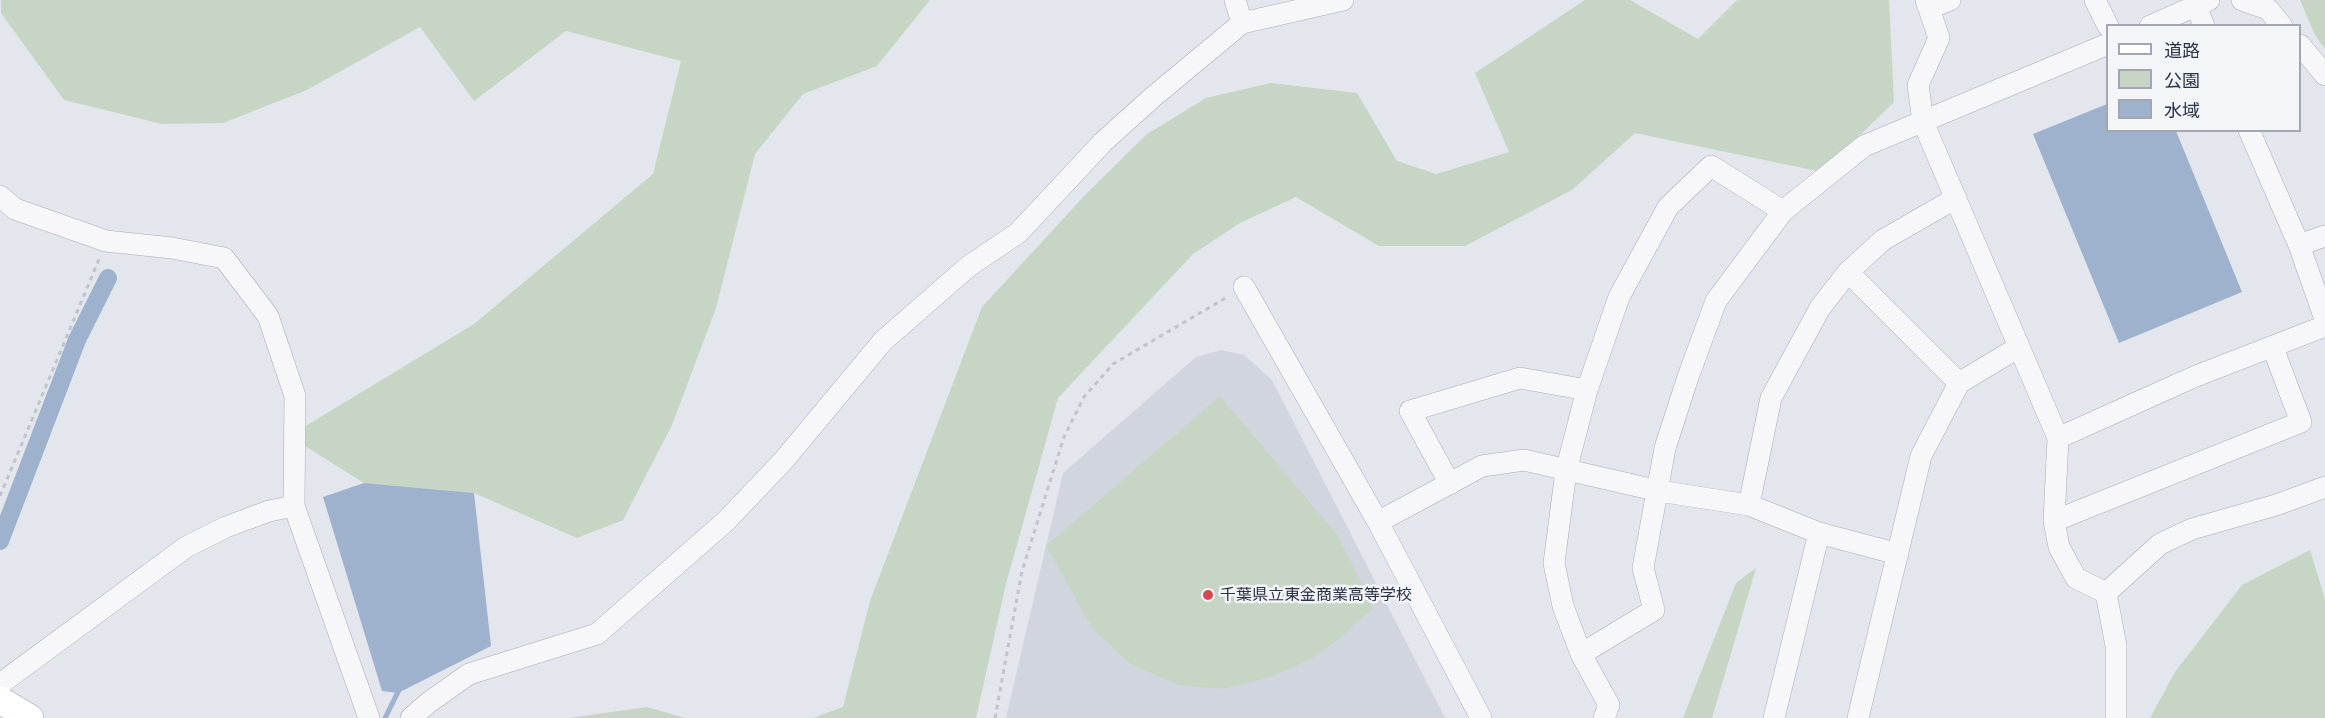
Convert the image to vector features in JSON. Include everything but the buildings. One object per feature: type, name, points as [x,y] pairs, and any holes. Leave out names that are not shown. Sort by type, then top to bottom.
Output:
[{"type":"main road","points":[[0,700],[30,718]]},
{"type":"street","points":[[1235,0],[1242,23]]},
{"type":"street","points":[[411,718],[469,674],[597,634],[726,521],[784,460],[883,341],[969,266],[1018,233],[1102,142],[1242,23],[1343,0]]},
{"type":"street","points":[[1950,0],[1928,4],[1939,38],[1918,85],[1923,122],[2058,438],[2054,521],[2058,547],[2076,578],[2106,593]]},
{"type":"street","points":[[2095,0],[2107,24]]},
{"type":"street","points":[[2242,0],[2268,9],[2280,24]]},
{"type":"street","points":[[2155,24],[2199,2],[2204,24]]},
{"type":"street","points":[[1581,654],[1654,610],[1643,568],[1659,491],[1665,448],[1716,301],[1783,211],[1864,146],[2106,45]]},
{"type":"street","points":[[2301,46],[2325,75]]},
{"type":"street","points":[[2250,132],[2299,246],[2325,319]]},
{"type":"street","points":[[1604,718],[1609,705],[1581,654],[1563,606],[1554,563],[1566,471],[1587,390],[1619,297],[1668,207],[1711,166],[1783,211]]},
{"type":"street","points":[[0,196],[15,209],[106,242],[172,248],[224,258],[268,316],[295,396],[294,506],[369,718]]},
{"type":"street","points":[[1749,505],[1770,398],[1820,308],[1848,272],[1883,240],[1956,198]]},
{"type":"street","points":[[2299,246],[2325,236]]},
{"type":"street","points":[[1848,272],[1959,383]]},
{"type":"street","points":[[1244,287],[1378,522],[1481,718]]},
{"type":"street","points":[[2058,438],[2196,376],[2325,326]]},
{"type":"street","points":[[1858,718],[1860,701],[1921,456],[1959,383],[2019,347]]},
{"type":"street","points":[[2054,521],[2301,422],[2273,348]]},
{"type":"street","points":[[1450,484],[1410,411],[1520,378],[1587,390]]},
{"type":"street","points":[[1378,522],[1482,466],[1524,460],[1659,491],[1749,505],[1819,534],[1898,554]]},
{"type":"street","points":[[2106,593],[2160,544],[2192,530],[2276,505],[2325,487]]},
{"type":"street","points":[[0,684],[186,547],[226,527],[269,511],[294,506]]},
{"type":"street","points":[[1774,718],[1819,534]]},
{"type":"street","points":[[2106,593],[2116,646],[2116,718]]},
{"type":"path","points":[[0,496],[106,242]]},
{"type":"path","points":[[995,718],[1022,571],[1064,437],[1084,397],[1113,364],[1244,287]]},
{"type":"shaded area","name":"千葉県立東金商業高等学校","points":[[1221,350],[1244,355],[1272,380],[1445,718],[1006,718],[1063,473],[1196,357]]},
{"type":"green space","points":[[1,0],[930,0],[877,66],[803,94],[755,154],[716,308],[672,425],[623,520],[577,538],[474,493],[364,483],[289,436],[474,324],[653,174],[681,61],[566,31],[474,101],[420,27],[307,90],[223,123],[162,124],[64,100],[1,13]]},
{"type":"green space","points":[[1585,0],[1630,0],[1698,39],[1737,0],[1889,0],[1894,102],[1822,172],[1635,133],[1572,190],[1465,246],[1379,246],[1296,197],[1240,223],[1193,254],[1058,398],[1006,584],[976,718],[813,718],[843,707],[870,601],[982,307],[1085,195],[1147,134],[1206,98],[1271,83],[1357,93],[1397,161],[1436,174],[1509,152],[1475,73]]},
{"type":"green space","points":[[2300,0],[2325,0],[2325,49],[2315,35]]},
{"type":"green space","points":[[1220,396],[1339,537],[1373,608],[1340,638],[1311,659],[1273,676],[1223,689],[1179,685],[1130,664],[1092,628],[1046,546]]},
{"type":"green space","points":[[2310,550],[2325,599],[2325,718],[2150,718],[2175,672],[2242,585]]},
{"type":"green space","points":[[1756,568],[1712,718],[1683,718],[1736,583]]},
{"type":"green space","points":[[647,707],[685,718],[569,718]]},
{"type":"water","points":[[2106,104],[2106,132],[2176,132],[2242,292],[2119,343],[2033,134]]},
{"type":"water","points":[[364,483],[474,493],[491,646],[398,693],[382,691],[323,497]]},
{"type":"waterway","points":[[0,541],[77,340],[108,278]]},
{"type":"waterway","points":[[385,718],[400,688]]},
{"type":"place","name":"千葉県立東金商業高等学校","points":[[1208,595]]}]
